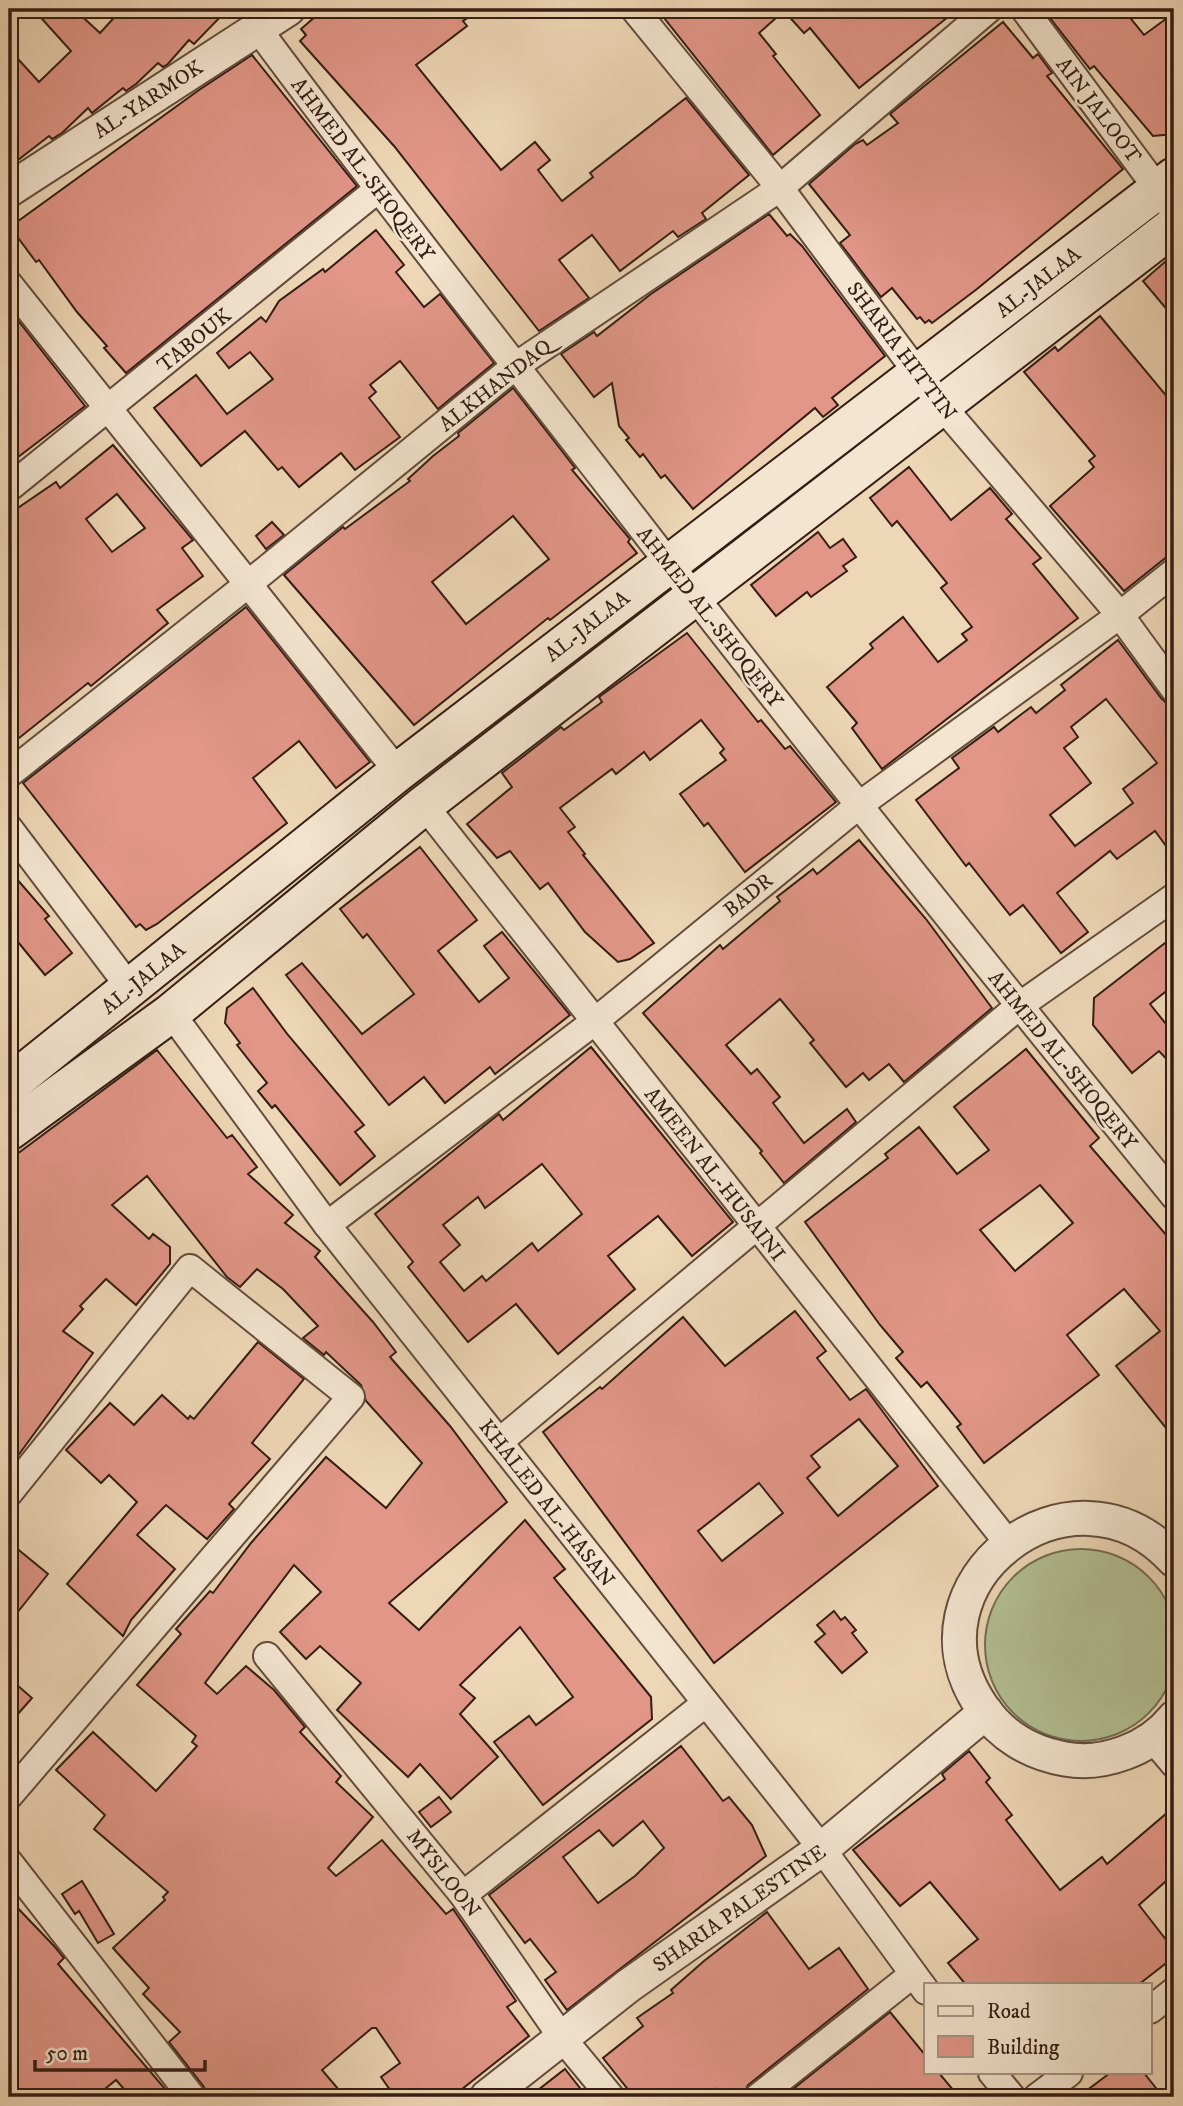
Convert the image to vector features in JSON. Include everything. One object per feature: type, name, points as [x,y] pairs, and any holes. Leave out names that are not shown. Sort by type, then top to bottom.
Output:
[{"type":"main road","name":"AL-JALAA","points":[[9,1085],[398,772],[669,563],[920,374],[1169,192]]},
{"type":"main road","name":"AL-JALAA","points":[[9,1131],[171,1013],[424,805],[1174,226]]},
{"type":"street","name":"AL-YARMOK","points":[[9,190],[288,9]]},
{"type":"street","name":"SHARIA HITTIN","points":[[634,9],[780,188],[942,406],[1120,615],[1174,689]]},
{"type":"street","name":"ALKHANDAQ","points":[[9,774],[247,585],[513,367],[780,188],[989,9]]},
{"type":"street","name":"AIN JALOOT","points":[[1024,9],[1169,192]]},
{"type":"street","name":"AHMED AL-SHOQERY","points":[[258,29],[377,190],[694,598],[858,806],[1174,1196]]},
{"type":"street","name":"TABOUK","points":[[9,488],[109,410],[377,190]]},
{"type":"street","points":[[9,284],[398,772]]},
{"type":"street","name":"BADR","points":[[327,1225],[594,1022],[858,806],[1120,615],[1174,572]]},
{"type":"street","name":"AMEEN AL-HUSAINI","points":[[424,805],[1008,1543]]},
{"type":"street","points":[[9,828],[130,988]]},
{"type":"street","points":[[499,1441],[1019,1006],[1174,897]]},
{"type":"street","name":"KHALED AL-HASAN","points":[[171,1013],[327,1225],[822,1849],[919,1983]]},
{"type":"street","points":[[9,1493],[190,1268],[351,1397],[9,1796]]},
{"type":"street","points":[[1173,1558],[1140,1532],[1097,1519],[1052,1522],[1008,1543],[989,1562],[973,1586],[961,1624],[963,1664],[969,1683],[986,1712],[999,1727],[1025,1746],[1068,1760],[1112,1757],[1163,1728],[1174,1764]]},
{"type":"street","name":"MYSLOON","points":[[267,1657],[463,1895],[563,2039],[611,2097]]},
{"type":"street","points":[[463,1895],[706,1703]]},
{"type":"street","name":"SHARIA PALESTINE","points":[[487,2097],[628,1986],[822,1849],[986,1712]]},
{"type":"street","points":[[9,1863],[192,2097]]},
{"type":"street","points":[[758,2097],[919,1983]]},
{"type":"street","points":[[1152,2008],[1174,1991]]},
{"type":"street","points":[[993,2074],[1012,2097]]},
{"type":"street","points":[[1037,2097],[1068,2074]]},
{"type":"green space","points":[[1081,1549],[1118,1556],[1149,1577],[1170,1608],[1177,1645],[1170,1682],[1149,1713],[1118,1734],[1081,1741],[1044,1734],[1013,1713],[992,1682],[985,1645],[992,1608],[1013,1577],[1044,1556]]},
{"type":"building","points":[[33,9],[74,9],[100,33],[122,9],[228,9],[194,44],[189,40],[167,65],[163,67],[158,63],[136,84],[126,91],[123,88],[92,113],[88,108],[62,133],[52,139],[49,136],[9,167],[9,111],[18,102],[9,92],[9,49],[39,82],[71,51]]},
{"type":"building","points":[[339,9],[481,9],[463,21],[467,26],[416,65],[501,170],[535,142],[550,160],[538,170],[562,201],[593,177],[590,173],[686,98],[749,175],[702,213],[706,219],[678,237],[673,231],[620,271],[592,235],[559,260],[589,298],[539,331],[394,146],[300,41],[306,35],[301,29],[323,10],[329,17]]},
{"type":"building","points":[[657,9],[958,9],[859,88],[810,28],[804,33],[784,11],[759,33],[776,54],[773,56],[820,115],[773,155]]},
{"type":"building","points":[[1043,9],[1123,9],[1144,35],[1174,13],[1174,134],[1153,136],[1094,66],[1090,69]]},
{"type":"building","points":[[1003,22],[1033,58],[1038,54],[1052,73],[1047,76],[1123,169],[977,289],[932,323],[929,320],[925,323],[920,317],[917,319],[892,288],[881,297],[840,243],[850,235],[809,184],[855,144],[863,140],[867,145],[898,123],[890,114]]},
{"type":"building","points":[[252,55],[357,186],[126,373],[104,348],[107,346],[77,312],[39,260],[36,262],[10,227],[199,90]]},
{"type":"building","points":[[769,214],[787,236],[790,234],[802,246],[885,356],[832,398],[838,405],[823,417],[815,408],[693,509],[665,475],[661,478],[643,454],[640,457],[626,440],[629,438],[619,426],[612,383],[594,397],[561,354],[594,332],[597,336],[651,294]]},
{"type":"building","points":[[376,230],[404,265],[396,272],[424,307],[440,294],[494,363],[438,409],[400,361],[370,385],[376,392],[369,398],[400,437],[355,470],[341,453],[299,487],[282,467],[278,470],[245,431],[201,466],[154,408],[196,375],[227,414],[273,379],[250,352],[229,368],[217,353],[261,317],[266,322],[279,301],[323,269],[325,272]]},
{"type":"building","points":[[1174,254],[1174,318],[1143,281]]},
{"type":"building","points":[[9,309],[85,406],[9,464]]},
{"type":"building","points":[[1100,316],[1174,405],[1174,551],[1124,591],[1050,506],[1094,467],[1089,461],[1095,456],[1024,372],[1055,347],[1058,351]]},
{"type":"building","points":[[513,388],[575,468],[572,470],[630,539],[628,542],[637,553],[550,620],[548,618],[414,725],[284,575],[343,527],[345,529],[410,481],[408,479],[459,436],[458,433]],"holes":[[[513,516],[549,559],[466,624],[432,582]]]},
{"type":"building","points":[[113,445],[193,540],[182,548],[203,576],[157,610],[168,623],[91,686],[88,683],[9,746],[9,514],[56,482],[60,488]],"holes":[[[117,494],[145,528],[112,552],[86,519]]]},
{"type":"building","points":[[909,467],[951,520],[990,488],[1012,514],[1006,519],[1041,558],[1033,564],[1078,618],[882,769],[852,728],[857,723],[827,687],[873,648],[870,644],[903,617],[938,662],[967,640],[962,634],[972,627],[941,588],[947,583],[897,521],[892,526],[870,498]]},
{"type":"building","points":[[272,522],[284,535],[266,549],[256,536]]},
{"type":"building","points":[[818,532],[830,548],[843,539],[856,557],[843,566],[847,571],[811,597],[807,592],[776,616],[751,585]]},
{"type":"building","points":[[246,607],[370,762],[336,788],[299,741],[253,778],[287,823],[157,924],[146,930],[140,924],[136,927],[23,783]]},
{"type":"building","points":[[687,633],[758,722],[761,720],[785,749],[790,746],[836,802],[745,872],[708,823],[704,826],[680,794],[726,760],[720,753],[724,749],[701,720],[650,760],[644,752],[616,774],[612,769],[560,808],[575,827],[568,832],[585,854],[583,855],[654,943],[630,959],[618,962],[585,932],[548,883],[540,889],[510,851],[497,858],[467,824],[512,787],[502,773],[561,727],[564,730],[602,702],[599,697]]},
{"type":"building","points":[[1118,640],[1161,698],[1174,710],[1174,857],[1155,831],[1117,859],[1110,851],[1057,893],[1088,932],[1061,953],[1023,905],[1010,915],[969,863],[966,866],[916,800],[959,768],[952,758],[994,727],[998,732],[1031,707],[1036,713],[1065,690],[1061,685]],"holes":[[[1106,699],[1157,763],[1123,789],[1133,803],[1075,846],[1050,815],[1091,783],[1064,748],[1078,737],[1071,727]]]},
{"type":"building","points":[[859,840],[926,919],[992,1008],[904,1082],[889,1064],[869,1080],[863,1073],[846,1087],[810,1043],[814,1040],[780,999],[726,1045],[751,1074],[757,1069],[780,1097],[773,1103],[804,1143],[847,1109],[856,1122],[784,1183],[760,1153],[762,1151],[643,1013],[720,945],[723,949],[780,901],[777,897],[813,869],[817,874]]},
{"type":"building","points":[[420,847],[477,920],[438,951],[479,1002],[509,978],[484,946],[502,932],[570,1015],[495,1074],[490,1067],[445,1103],[424,1077],[389,1105],[286,975],[302,963],[362,1034],[414,994],[367,934],[363,938],[340,909]]},
{"type":"building","points":[[9,870],[49,916],[45,919],[72,953],[45,975],[18,942],[9,950]]},
{"type":"building","points":[[1174,936],[1174,985],[1150,1004],[1174,1034],[1174,1067],[1159,1051],[1132,1073],[1093,1025],[1094,998]]},
{"type":"building","points":[[253,988],[288,1035],[364,1125],[355,1132],[375,1156],[340,1185],[275,1105],[272,1108],[258,1091],[267,1083],[237,1045],[240,1043],[225,1023],[227,1008]]},
{"type":"building","points":[[591,1047],[733,1222],[692,1256],[658,1216],[608,1256],[635,1289],[558,1354],[516,1304],[468,1342],[408,1267],[413,1262],[375,1214],[499,1114],[503,1120]],"holes":[[[542,1164],[582,1214],[538,1251],[532,1243],[486,1281],[482,1276],[464,1291],[440,1262],[460,1245],[443,1225],[478,1197],[485,1208]]]},
{"type":"building","points":[[1026,1049],[1099,1138],[1090,1146],[1174,1244],[1174,1438],[1116,1366],[1160,1331],[1124,1289],[1067,1335],[1099,1375],[984,1463],[957,1427],[961,1424],[927,1382],[921,1387],[896,1358],[903,1352],[880,1325],[805,1222],[888,1158],[885,1154],[919,1127],[957,1174],[989,1150],[954,1107]],"holes":[[[1040,1185],[1073,1223],[1015,1271],[980,1230]]]},
{"type":"building","points":[[157,1050],[227,1138],[232,1135],[257,1167],[248,1174],[293,1215],[285,1223],[320,1251],[315,1257],[373,1322],[396,1352],[390,1357],[450,1426],[507,1502],[389,1603],[419,1630],[525,1520],[565,1569],[554,1578],[651,1697],[652,1719],[543,1805],[494,1742],[529,1716],[536,1725],[573,1697],[520,1627],[460,1685],[475,1698],[460,1714],[498,1757],[451,1799],[420,1764],[408,1777],[337,1710],[361,1683],[320,1646],[306,1659],[280,1632],[321,1592],[294,1565],[205,1683],[217,1694],[246,1666],[274,1690],[305,1727],[300,1732],[341,1776],[336,1782],[373,1817],[328,1868],[336,1876],[382,1840],[446,1914],[453,1909],[516,2001],[507,2007],[529,2036],[452,2097],[395,2097],[381,2077],[400,2063],[376,2028],[372,2028],[322,2070],[345,2097],[207,2097],[204,2087],[169,2042],[180,2032],[143,1994],[149,1988],[113,1948],[165,1900],[163,1897],[168,1892],[94,1829],[105,1815],[56,1770],[93,1732],[156,1791],[197,1746],[192,1742],[196,1736],[137,1685],[181,1634],[176,1629],[210,1591],[213,1593],[251,1543],[326,1457],[386,1508],[422,1463],[366,1401],[361,1385],[326,1352],[324,1355],[303,1338],[318,1326],[283,1289],[257,1269],[240,1287],[227,1277],[147,1176],[112,1205],[149,1239],[153,1234],[170,1247],[170,1264],[136,1305],[106,1279],[80,1306],[83,1309],[63,1331],[93,1353],[9,1468],[9,1160]]},
{"type":"building","points":[[795,1311],[826,1351],[817,1358],[850,1400],[866,1389],[938,1486],[714,1663],[543,1432],[600,1387],[602,1389],[683,1317],[725,1366]],"holes":[[[859,1419],[898,1466],[838,1516],[807,1478],[820,1467],[811,1456]],[[759,1483],[783,1513],[722,1561],[698,1531]]]},
{"type":"building","points":[[258,1342],[304,1379],[252,1443],[270,1459],[229,1504],[234,1509],[207,1539],[166,1505],[137,1535],[175,1569],[131,1620],[123,1636],[67,1584],[137,1502],[109,1475],[101,1483],[66,1450],[110,1403],[134,1425],[162,1395],[188,1419],[190,1416],[194,1419]]},
{"type":"building","points":[[9,1542],[48,1574],[9,1623]]},
{"type":"building","points":[[834,1611],[841,1620],[845,1617],[856,1630],[852,1633],[867,1652],[842,1673],[815,1642],[825,1634],[817,1625]]},
{"type":"building","points":[[9,1678],[32,1698],[9,1724]]},
{"type":"building","points":[[681,1746],[723,1801],[729,1797],[752,1825],[766,1856],[567,2010],[545,1980],[556,1972],[530,1939],[525,1943],[489,1895]],"holes":[[[643,1821],[664,1848],[635,1876],[598,1903],[563,1857],[599,1830],[613,1846]]]},
{"type":"building","points":[[969,1751],[990,1778],[986,1782],[1012,1815],[1006,1820],[1060,1890],[1102,1857],[1107,1864],[1174,1807],[1174,1874],[1139,1905],[1174,1950],[1174,1957],[1141,1983],[964,1983],[948,1963],[978,1939],[930,1882],[900,1906],[853,1850],[945,1779],[942,1774]]},
{"type":"building","points":[[439,1797],[451,1812],[431,1827],[419,1812]]},
{"type":"building","points":[[82,1881],[114,1934],[98,1943],[79,1911],[75,1914],[62,1894]]},
{"type":"building","points":[[9,1899],[55,1947],[64,1958],[58,1964],[172,2097],[131,2097],[116,2080],[95,2097],[9,2097]]},
{"type":"building","points":[[767,1912],[809,1969],[839,1948],[868,1989],[748,2085],[743,2097],[723,2097],[716,2089],[706,2097],[634,2097],[603,2058],[643,2026],[637,2018],[673,1993],[671,1990],[704,1961]]},
{"type":"building","points":[[890,2012],[924,2054],[924,2074],[940,2074],[959,2097],[783,2097]]},
{"type":"building","points":[[565,2069],[587,2097],[529,2097]]},
{"type":"building","points":[[1109,2074],[1145,2074],[1163,2097],[1078,2097]]}]
